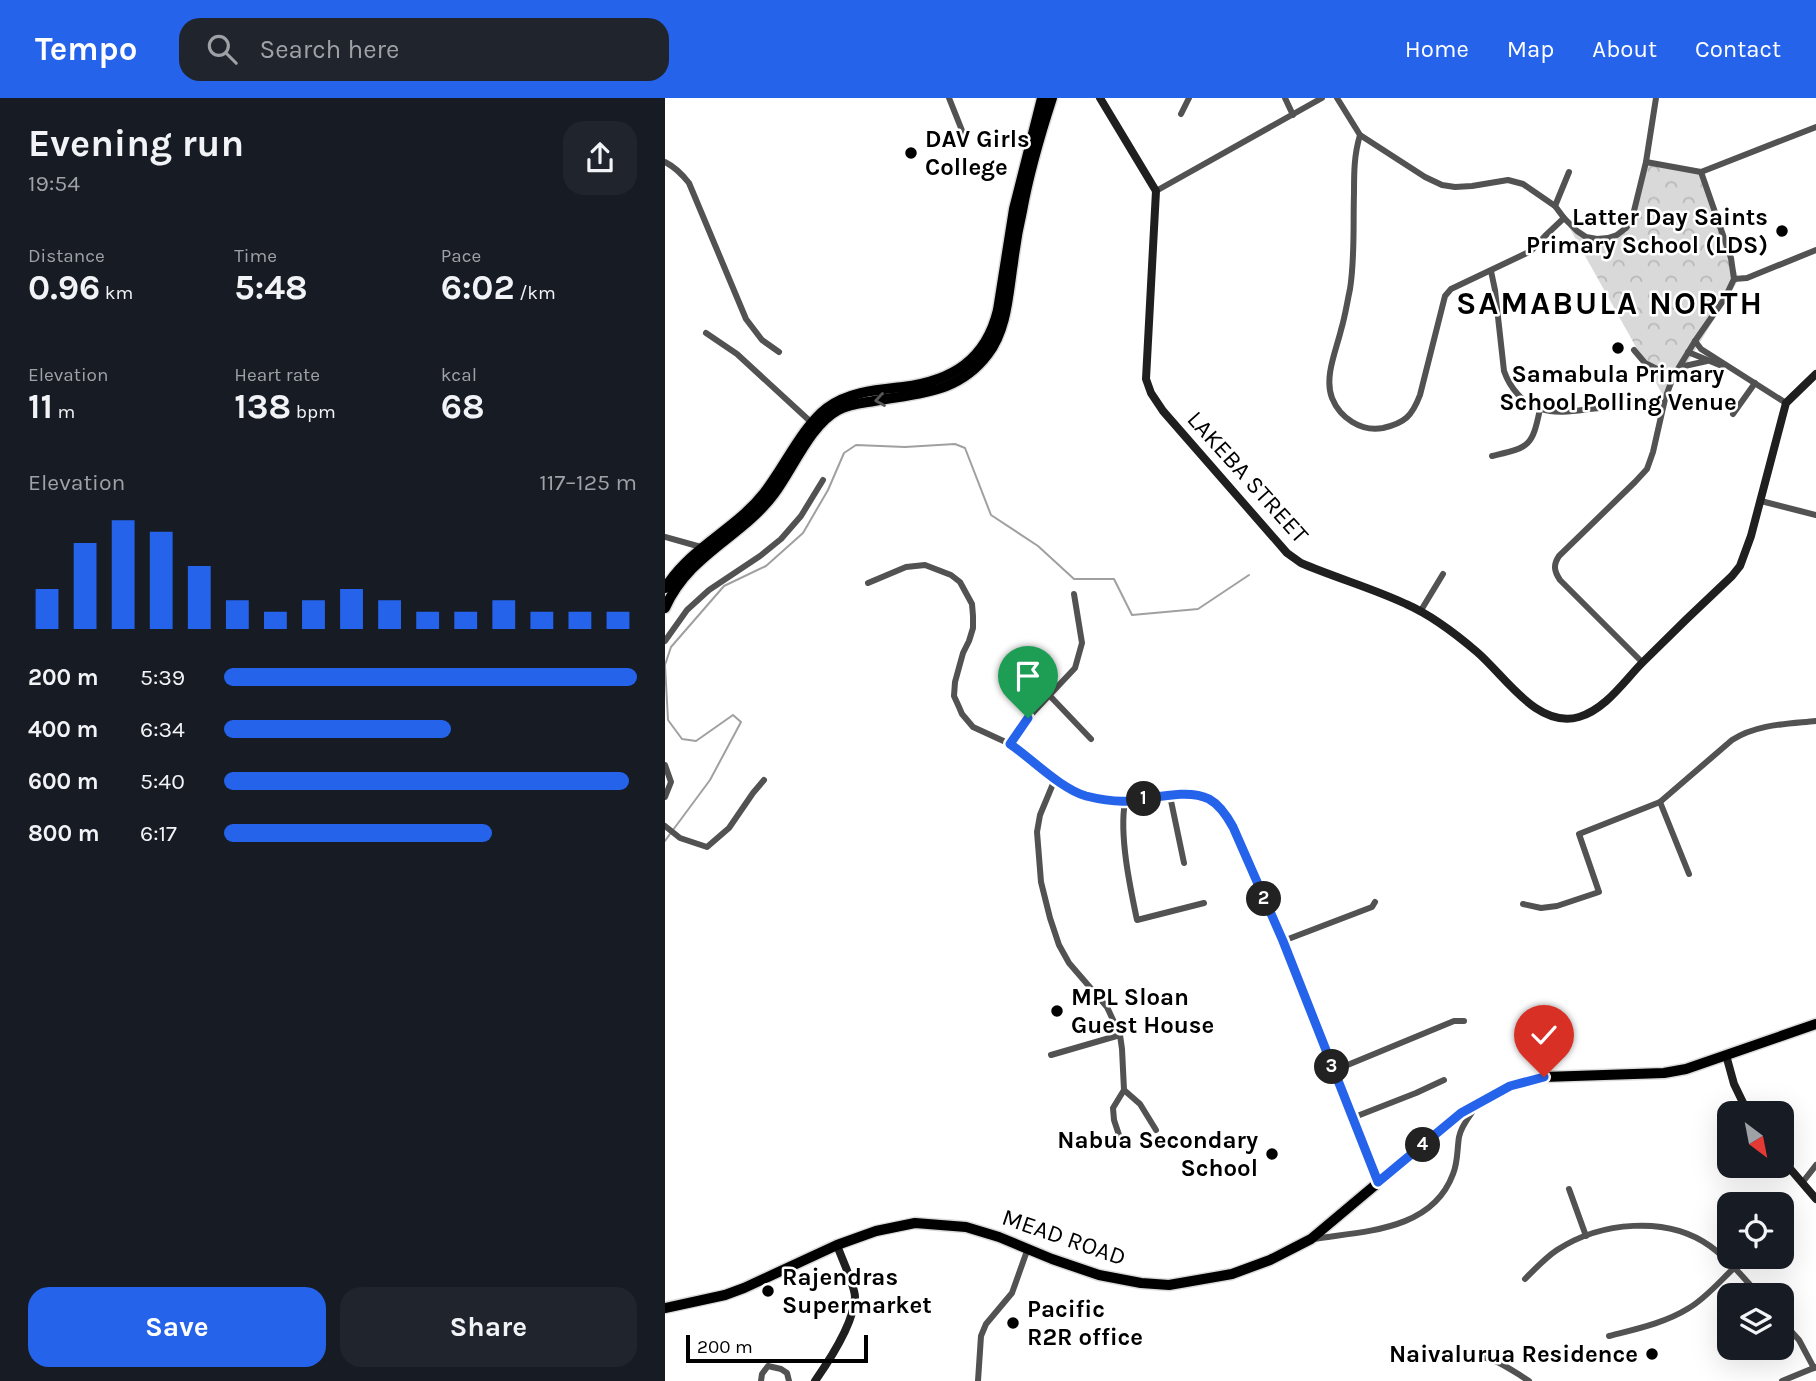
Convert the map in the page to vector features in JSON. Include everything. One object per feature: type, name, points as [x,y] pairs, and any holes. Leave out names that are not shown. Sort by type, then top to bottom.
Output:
[{"type":"main road","points":[[665,588],[690,557],[757,502],[812,423],[825,410],[837,401],[849,397],[943,378],[963,366],[982,349],[995,322],[1014,209],[1042,98]]},
{"type":"main road","points":[[665,608],[679,582],[689,571],[769,500],[812,436],[832,413],[855,404],[921,394],[946,387],[964,377],[988,354],[999,334],[1007,305],[1025,192],[1052,98]]},
{"type":"main road","points":[[1100,98],[1156,191]]},
{"type":"main road","name":"LAKEBA STREET","points":[[1156,191],[1146,379],[1151,393],[1163,411],[1287,553],[1301,563],[1408,604],[1467,644],[1527,702],[1555,719],[1568,719],[1593,712],[1604,703],[1740,566],[1761,500],[1786,403]]},
{"type":"main road","points":[[1786,403],[1816,374]]},
{"type":"main road","name":"MEAD ROAD","points":[[665,1308],[725,1295],[837,1245],[876,1231],[915,1223],[966,1227],[1099,1275],[1169,1285],[1207,1280],[1248,1269],[1311,1239],[1461,1113],[1510,1086],[1544,1077],[1664,1073],[1686,1069],[1816,1024]]},
{"type":"main road","points":[[1726,1055],[1742,1101]]},
{"type":"main road","points":[[1794,1173],[1816,1199]]},
{"type":"main road","points":[[815,1381],[833,1354],[850,1318],[855,1295],[837,1245]]},
{"type":"street","points":[[949,98],[963,133]]},
{"type":"street","points":[[1181,114],[1189,98]]},
{"type":"street","points":[[1285,98],[1293,115]]},
{"type":"street","points":[[1156,191],[1321,98]]},
{"type":"street","points":[[1336,98],[1360,135],[1425,177],[1442,185],[1455,187],[1508,180],[1523,184],[1555,206],[1564,218],[1586,237],[1597,239],[1608,239],[1617,235],[1632,219],[1646,162],[1655,98]]},
{"type":"street","points":[[1646,162],[1701,172],[1816,127]]},
{"type":"street","points":[[1360,135],[1354,159],[1351,278],[1329,384],[1332,398],[1341,412],[1363,428],[1394,425],[1405,420],[1414,411],[1445,296],[1451,289],[1531,251],[1564,218]]},
{"type":"street","points":[[665,162],[672,165],[689,183],[746,319],[762,340],[779,352]]},
{"type":"street","points":[[1555,206],[1569,172]]},
{"type":"street","points":[[1642,662],[1560,580],[1555,572],[1555,562],[1647,469],[1673,377],[1725,298],[1734,279],[1731,258],[1701,172]]},
{"type":"street","points":[[1734,279],[1747,278],[1816,250]]},
{"type":"street","points":[[1491,271],[1504,371],[1515,392],[1528,402],[1541,409],[1561,412],[1634,405],[1665,399]]},
{"type":"street","points":[[706,333],[737,354],[812,423]]},
{"type":"street","points":[[1695,341],[1701,349],[1727,367],[1786,403]]},
{"type":"street","points":[[1634,351],[1645,363],[1673,377]]},
{"type":"street","points":[[1688,352],[1727,367]]},
{"type":"street","points":[[1679,368],[1709,361]]},
{"type":"street","points":[[1733,414],[1755,383]]},
{"type":"street","points":[[1492,456],[1527,445],[1534,436],[1541,409]]},
{"type":"street","points":[[665,640],[687,610],[709,590],[781,539],[801,516],[823,480]]},
{"type":"street","points":[[1761,500],[1816,516]]},
{"type":"street","points":[[665,537],[701,547]]},
{"type":"street","points":[[684,542],[690,557]]},
{"type":"street","points":[[867,583],[906,567],[925,565],[951,575],[960,582],[972,604],[973,628],[958,668],[954,696],[962,714],[973,727],[1010,744],[1055,779],[1084,795],[1125,802],[1193,794],[1208,799],[1226,815],[1283,941],[1378,1182]]},
{"type":"street","points":[[1420,612],[1443,574]]},
{"type":"street","points":[[1010,744],[1028,718],[1075,668],[1082,643],[1074,594]]},
{"type":"street","points":[[1050,696],[1091,739]]},
{"type":"street","points":[[1523,904],[1541,908],[1557,906],[1599,892],[1579,834],[1660,802],[1741,734],[1755,728],[1816,721]]},
{"type":"street","points":[[665,765],[671,782],[665,797]]},
{"type":"street","points":[[1055,779],[1040,815],[1037,832],[1041,882],[1059,945],[1069,962],[1107,1007],[1120,1035],[1124,1090],[1113,1108],[1121,1141]]},
{"type":"street","points":[[669,830],[680,838],[707,847],[729,828],[764,780]]},
{"type":"street","points":[[1170,796],[1184,863]]},
{"type":"street","points":[[1125,802],[1123,818],[1126,862],[1137,920],[1204,903]]},
{"type":"street","points":[[1660,802],[1689,874]]},
{"type":"street","points":[[1283,941],[1372,907],[1375,902]]},
{"type":"street","points":[[1333,1071],[1454,1021],[1464,1021]]},
{"type":"street","points":[[1051,1055],[1120,1035]]},
{"type":"street","points":[[1352,1118],[1444,1080]]},
{"type":"street","points":[[1124,1090],[1140,1104],[1156,1130]]},
{"type":"street","points":[[1311,1239],[1397,1225],[1426,1210],[1450,1181],[1456,1167],[1459,1135],[1478,1104]]},
{"type":"street","points":[[1802,1183],[1816,1165]]},
{"type":"street","points":[[1569,1189],[1586,1236]]},
{"type":"street","points":[[1525,1279],[1556,1251],[1586,1236],[1620,1227],[1672,1230],[1691,1236],[1717,1252]]},
{"type":"street","points":[[978,1381],[981,1336],[986,1324],[1012,1293],[1028,1248]]},
{"type":"street","points":[[1609,1336],[1654,1324],[1689,1308],[1706,1296],[1733,1269]]},
{"type":"street","points":[[1737,1269],[1749,1283]]},
{"type":"street","points":[[1782,1381],[1802,1377],[1815,1367],[1794,1334]]},
{"type":"street","points":[[1458,1356],[1478,1355],[1496,1361],[1529,1381]]},
{"type":"street","points":[[761,1381],[768,1366],[787,1373],[789,1381]]},
{"type":"green space","points":[[1647,161],[1700,172],[1739,279],[1665,399],[1564,218],[1584,238],[1608,238],[1628,222]]},
{"type":"waterway","points":[[673,830],[710,780],[741,722],[733,715],[696,741],[682,739],[668,720],[665,665],[671,647],[724,586],[766,566],[803,533],[828,490],[844,453],[856,445],[905,447],[955,444],[965,448],[991,515],[1038,546],[1074,579],[1114,579],[1132,615],[1198,609],[1249,575]]},
{"type":"waterway","points":[[665,841],[670,834]]},
{"type":"place","name":"DAV Girls College","points":[[911,153]]},
{"type":"place","name":"Latter Day Saints Primary School (LDS)","points":[[1782,231]]},
{"type":"place","name":"Samabula Primary School Polling Venue","points":[[1618,348]]},
{"type":"place","name":"MPL Sloan Guest House","points":[[1057,1011]]},
{"type":"place","name":"Nabua Secondary School","points":[[1272,1154]]},
{"type":"place","name":"Rajendras Supermarket","points":[[768,1291]]},
{"type":"place","name":"Pacific R2R office","points":[[1013,1323]]},
{"type":"place","name":"Naivalurua Residence","points":[[1652,1354]]},
{"type":"district","name":"SAMABULA NORTH","points":[[1610,303]]},
{"type":"route","points":[[1028,718],[1010,744],[1055,779],[1084,795],[1125,802],[1193,794],[1208,799],[1226,815],[1283,941],[1378,1182],[1461,1113],[1510,1086],[1544,1077]]}]
